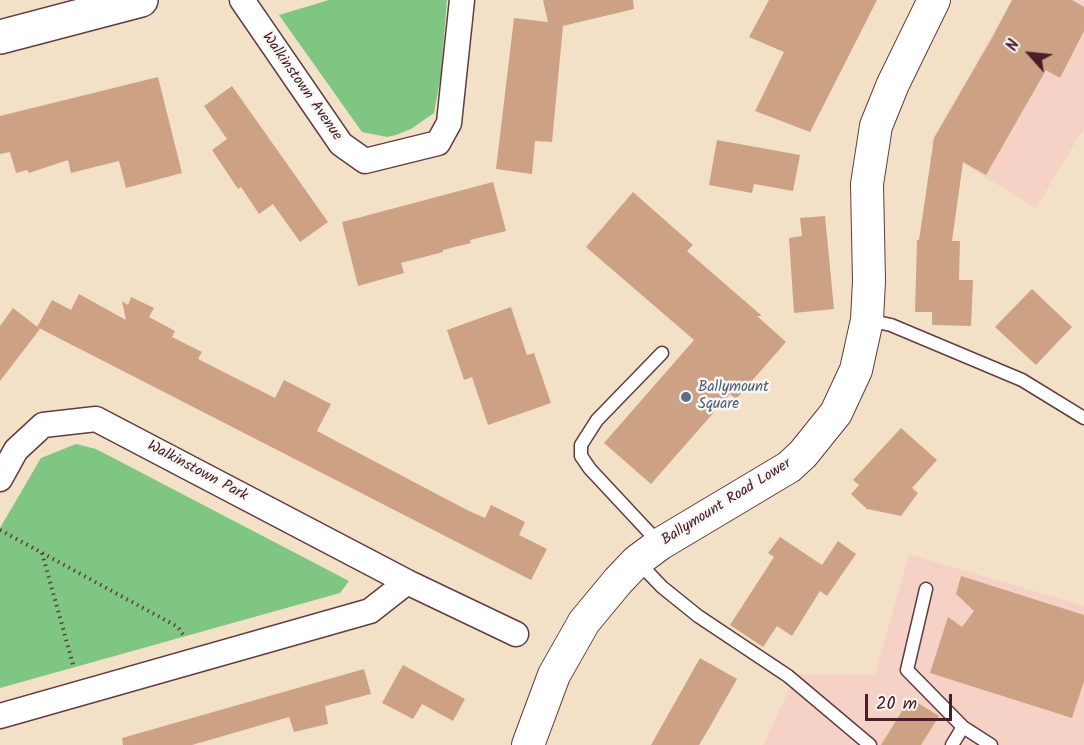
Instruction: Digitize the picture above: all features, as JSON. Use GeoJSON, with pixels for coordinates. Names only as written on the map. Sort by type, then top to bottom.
{"type":"FeatureCollection","features":[{"type":"Feature","properties":{"kind":"main road"},"geometry":{"type":"LineString","coordinates":[[0,37],[141,0]]}},
{"type":"Feature","properties":{"kind":"street","name":"Walkinstown Avenue"},"geometry":{"type":"LineString","coordinates":[[242,0],[341,144],[364,161],[438,143],[449,123],[462,0]]}},
{"type":"Feature","properties":{"kind":"street","name":"Ballymount Road Lower"},"geometry":{"type":"LineString","coordinates":[[528,745],[554,675],[584,622],[648,552],[789,467],[803,454],[836,413],[856,370],[867,320],[869,281],[867,184],[876,126],[893,84],[934,0]]}},
{"type":"Feature","properties":{"kind":"street","name":"Walkinstown Park"},"geometry":{"type":"LineString","coordinates":[[0,479],[16,450],[43,425],[96,419],[407,582],[516,634]]}},
{"type":"Feature","properties":{"kind":"street"},"geometry":{"type":"LineString","coordinates":[[0,716],[370,611],[407,582]]}},
{"type":"Feature","properties":{"kind":"lane"},"geometry":{"type":"LineString","coordinates":[[867,320],[891,325],[1022,380],[1084,418]]}},
{"type":"Feature","properties":{"kind":"lane"},"geometry":{"type":"LineString","coordinates":[[662,353],[597,420],[581,445],[581,456],[648,552],[662,587],[698,616],[788,676],[870,745]]}},
{"type":"Feature","properties":{"kind":"lane"},"geometry":{"type":"LineString","coordinates":[[926,589],[907,670],[963,727],[991,745]]}},
{"type":"Feature","properties":{"kind":"lane"},"geometry":{"type":"LineString","coordinates":[[952,745],[963,727]]}},
{"type":"Feature","properties":{"kind":"path"},"geometry":{"type":"LineString","coordinates":[[0,530],[178,627],[198,659]]}},
{"type":"Feature","properties":{"kind":"path"},"geometry":{"type":"LineString","coordinates":[[42,553],[80,693]]}},
{"type":"Feature","properties":{"kind":"shaded area"},"geometry":{"type":"Polygon","coordinates":[[[1012,0],[1084,0],[1084,128],[1036,208],[930,144],[1012,0]]]}},
{"type":"Feature","properties":{"kind":"shaded area"},"geometry":{"type":"Polygon","coordinates":[[[909,554],[1084,606],[1084,745],[763,745],[795,674],[875,675],[909,554]]]}},
{"type":"Feature","properties":{"kind":"green space"},"geometry":{"type":"Polygon","coordinates":[[[329,0],[447,0],[441,74],[434,113],[411,129],[396,135],[387,137],[362,132],[279,15],[329,0]]]}},
{"type":"Feature","properties":{"kind":"green space"},"geometry":{"type":"Polygon","coordinates":[[[76,444],[96,449],[349,581],[340,593],[0,688],[0,528],[41,458],[76,444]]]}},
{"type":"Feature","properties":{"kind":"building"},"geometry":{"type":"Polygon","coordinates":[[[543,0],[633,0],[634,9],[563,26],[552,142],[535,141],[532,174],[496,169],[514,18],[548,22],[543,0]]]}},
{"type":"Feature","properties":{"kind":"building"},"geometry":{"type":"Polygon","coordinates":[[[769,0],[877,0],[810,132],[755,111],[784,52],[749,37],[769,0]]]}},
{"type":"Feature","properties":{"kind":"building"},"geometry":{"type":"Polygon","coordinates":[[[1012,0],[1072,0],[1084,7],[1084,31],[1060,78],[1046,70],[986,175],[963,162],[952,241],[960,241],[959,280],[973,280],[971,326],[932,325],[932,312],[915,312],[917,240],[919,240],[934,138],[1012,0]]]}},
{"type":"Feature","properties":{"kind":"building"},"geometry":{"type":"Polygon","coordinates":[[[158,77],[182,173],[126,188],[119,161],[71,173],[68,160],[29,173],[27,170],[16,173],[10,152],[0,154],[0,116],[158,77]]]}},
{"type":"Feature","properties":{"kind":"building"},"geometry":{"type":"Polygon","coordinates":[[[232,86],[328,222],[300,242],[273,204],[259,214],[241,187],[238,189],[212,150],[227,139],[204,106],[232,86]]]}},
{"type":"Feature","properties":{"kind":"building"},"geometry":{"type":"Polygon","coordinates":[[[717,140],[800,155],[793,191],[754,184],[752,193],[709,185],[717,140]]]}},
{"type":"Feature","properties":{"kind":"building"},"geometry":{"type":"Polygon","coordinates":[[[493,182],[506,231],[470,240],[471,243],[401,263],[404,273],[358,286],[342,222],[493,182]]]}},
{"type":"Feature","properties":{"kind":"building"},"geometry":{"type":"Polygon","coordinates":[[[633,192],[693,245],[687,251],[762,316],[757,316],[786,342],[736,399],[730,394],[651,484],[604,443],[694,340],[586,247],[633,192]]]}},
{"type":"Feature","properties":{"kind":"building"},"geometry":{"type":"Polygon","coordinates":[[[825,216],[834,309],[794,313],[789,238],[802,236],[800,218],[825,216]]]}},
{"type":"Feature","properties":{"kind":"building"},"geometry":{"type":"Polygon","coordinates":[[[1032,289],[1072,327],[1036,365],[995,327],[1032,289]]]}},
{"type":"Feature","properties":{"kind":"building"},"geometry":{"type":"Polygon","coordinates":[[[79,294],[126,320],[122,301],[128,305],[131,297],[154,308],[149,317],[175,331],[172,337],[202,352],[198,359],[275,398],[284,380],[331,404],[317,431],[485,518],[491,505],[525,522],[519,535],[547,549],[531,580],[37,327],[52,300],[71,310],[79,294]]]}},
{"type":"Feature","properties":{"kind":"building"},"geometry":{"type":"Polygon","coordinates":[[[511,307],[527,355],[534,353],[551,403],[488,425],[472,377],[464,380],[447,330],[511,307]]]}},
{"type":"Feature","properties":{"kind":"building"},"geometry":{"type":"Polygon","coordinates":[[[13,308],[40,329],[0,381],[0,326],[13,308]]]}},
{"type":"Feature","properties":{"kind":"building"},"geometry":{"type":"Polygon","coordinates":[[[901,428],[937,460],[912,488],[918,493],[901,516],[867,509],[851,494],[859,485],[853,480],[901,428]]]}},
{"type":"Feature","properties":{"kind":"building"},"geometry":{"type":"Polygon","coordinates":[[[780,537],[822,565],[838,541],[856,554],[827,596],[820,591],[792,636],[777,626],[763,647],[730,625],[774,557],[768,553],[780,537]]]}},
{"type":"Feature","properties":{"kind":"building"},"geometry":{"type":"Polygon","coordinates":[[[961,576],[1084,615],[1084,681],[1072,718],[930,673],[948,617],[962,627],[974,611],[956,594],[961,576]]]}},
{"type":"Feature","properties":{"kind":"building"},"geometry":{"type":"Polygon","coordinates":[[[700,658],[737,679],[699,745],[651,745],[700,658]]]}},
{"type":"Feature","properties":{"kind":"building"},"geometry":{"type":"Polygon","coordinates":[[[403,665],[465,699],[453,721],[422,704],[413,719],[382,703],[403,665]]]}},
{"type":"Feature","properties":{"kind":"building"},"geometry":{"type":"Polygon","coordinates":[[[364,669],[371,694],[325,706],[328,724],[294,732],[289,717],[192,745],[123,745],[122,738],[364,669]]]}},
{"type":"Feature","properties":{"kind":"building"},"geometry":{"type":"Polygon","coordinates":[[[910,698],[939,716],[921,745],[881,745],[910,698]]]}},
{"type":"Feature","properties":{"kind":"place","name":"Ballymount Square"},"geometry":{"type":"Point","coordinates":[686,397]}}]}
